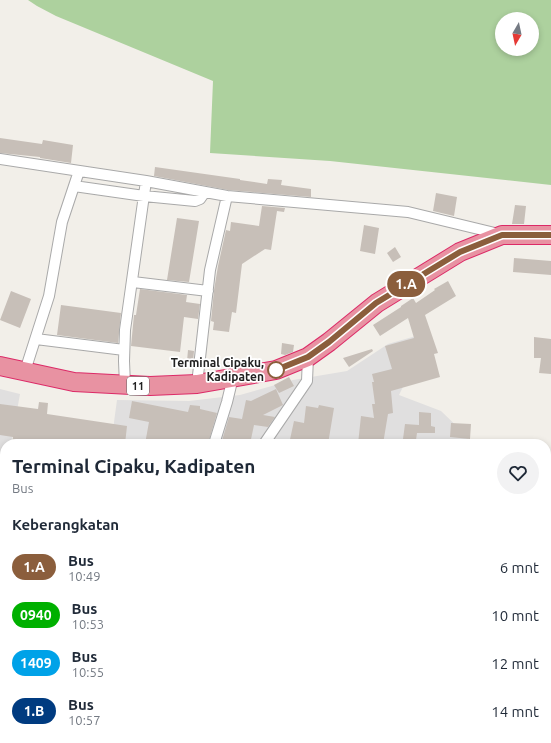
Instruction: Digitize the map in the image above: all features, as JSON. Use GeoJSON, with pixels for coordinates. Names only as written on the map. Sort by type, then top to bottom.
{"type":"FeatureCollection","features":[{"type":"Feature","properties":{"kind":"highway","name":"11"},"geometry":{"type":"LineString","coordinates":[[0,366],[74,382],[126,385],[197,384],[276,370],[308,357],[329,342],[376,303],[460,252],[502,235],[551,236]]}},
{"type":"Feature","properties":{"kind":"street"},"geometry":{"type":"LineString","coordinates":[[0,159],[146,181],[226,196],[408,212],[502,235]]}},
{"type":"Feature","properties":{"kind":"street"},"geometry":{"type":"LineString","coordinates":[[25,372],[49,296],[62,222],[79,171]]}},
{"type":"Feature","properties":{"kind":"street"},"geometry":{"type":"LineString","coordinates":[[126,385],[124,361],[125,330],[133,282],[146,181]]}},
{"type":"Feature","properties":{"kind":"street"},"geometry":{"type":"LineString","coordinates":[[74,186],[144,196],[195,201],[200,199],[205,192]]}},
{"type":"Feature","properties":{"kind":"street"},"geometry":{"type":"LineString","coordinates":[[197,384],[210,270],[226,196]]}},
{"type":"Feature","properties":{"kind":"street"},"geometry":{"type":"LineString","coordinates":[[133,282],[208,291]]}},
{"type":"Feature","properties":{"kind":"street"},"geometry":{"type":"LineString","coordinates":[[36,339],[124,350]]}},
{"type":"Feature","properties":{"kind":"street"},"geometry":{"type":"LineString","coordinates":[[267,439],[307,381],[308,357]]}},
{"type":"Feature","properties":{"kind":"street"},"geometry":{"type":"LineString","coordinates":[[216,439],[233,377]]}},
{"type":"Feature","properties":{"kind":"shaded area"},"geometry":{"type":"Polygon","coordinates":[[[430,332],[399,395],[441,411],[468,437],[468,439],[112,439],[117,400],[189,401],[240,395],[293,380],[347,371],[388,344],[430,332]]]}},
{"type":"Feature","properties":{"kind":"shaded area"},"geometry":{"type":"Polygon","coordinates":[[[0,389],[20,394],[12,439],[0,439],[0,389]]]}},
{"type":"Feature","properties":{"kind":"green space"},"geometry":{"type":"Polygon","coordinates":[[[28,0],[551,0],[551,185],[330,161],[210,153],[213,81],[56,16],[28,0]]]}},
{"type":"Feature","properties":{"kind":"building"},"geometry":{"type":"Polygon","coordinates":[[[0,138],[42,144],[43,140],[73,145],[71,163],[40,157],[0,153],[0,138]]]}},
{"type":"Feature","properties":{"kind":"building"},"geometry":{"type":"Polygon","coordinates":[[[155,167],[267,184],[268,179],[282,180],[281,185],[311,189],[311,197],[228,190],[154,176],[155,167]]]}},
{"type":"Feature","properties":{"kind":"building"},"geometry":{"type":"Polygon","coordinates":[[[436,193],[457,197],[454,216],[433,211],[436,193]]]}},
{"type":"Feature","properties":{"kind":"building"},"geometry":{"type":"Polygon","coordinates":[[[515,205],[526,206],[524,224],[512,224],[515,205]]]}},
{"type":"Feature","properties":{"kind":"building"},"geometry":{"type":"Polygon","coordinates":[[[262,206],[285,208],[284,212],[277,211],[271,250],[265,249],[242,264],[236,313],[232,312],[229,332],[213,330],[214,322],[211,321],[214,290],[226,230],[230,231],[231,222],[259,226],[262,206]]]}},
{"type":"Feature","properties":{"kind":"building"},"geometry":{"type":"Polygon","coordinates":[[[177,218],[199,221],[189,282],[167,280],[177,218]]]}},
{"type":"Feature","properties":{"kind":"building"},"geometry":{"type":"Polygon","coordinates":[[[364,225],[379,228],[375,254],[360,251],[364,225]]]}},
{"type":"Feature","properties":{"kind":"building"},"geometry":{"type":"Polygon","coordinates":[[[395,247],[401,257],[393,262],[387,253],[395,247]]]}},
{"type":"Feature","properties":{"kind":"building"},"geometry":{"type":"Polygon","coordinates":[[[514,258],[551,261],[551,275],[513,272],[514,258]]]}},
{"type":"Feature","properties":{"kind":"building"},"geometry":{"type":"Polygon","coordinates":[[[448,281],[456,296],[425,315],[438,353],[434,354],[440,377],[391,391],[393,413],[388,414],[384,439],[359,439],[361,416],[374,418],[372,404],[375,404],[372,382],[374,382],[372,374],[392,369],[385,346],[414,338],[408,318],[380,336],[373,325],[413,298],[416,303],[435,290],[434,289],[448,281]]]}},
{"type":"Feature","properties":{"kind":"building"},"geometry":{"type":"Polygon","coordinates":[[[140,289],[187,295],[186,302],[200,304],[198,319],[184,317],[180,352],[131,346],[134,315],[136,315],[140,289]]]}},
{"type":"Feature","properties":{"kind":"building"},"geometry":{"type":"Polygon","coordinates":[[[11,291],[31,299],[20,328],[0,320],[11,291]]]}},
{"type":"Feature","properties":{"kind":"building"},"geometry":{"type":"Polygon","coordinates":[[[61,305],[121,313],[118,343],[57,335],[61,305]]]}},
{"type":"Feature","properties":{"kind":"building"},"geometry":{"type":"Polygon","coordinates":[[[534,337],[551,339],[551,374],[539,373],[541,358],[534,358],[534,337]]]}},
{"type":"Feature","properties":{"kind":"building"},"geometry":{"type":"Polygon","coordinates":[[[282,343],[294,345],[293,352],[285,355],[281,354],[282,343]]]}},
{"type":"Feature","properties":{"kind":"building"},"geometry":{"type":"Polygon","coordinates":[[[372,349],[373,351],[349,367],[343,358],[372,349]]]}},
{"type":"Feature","properties":{"kind":"building"},"geometry":{"type":"Polygon","coordinates":[[[188,350],[194,351],[193,362],[187,361],[188,350]]]}},
{"type":"Feature","properties":{"kind":"building"},"geometry":{"type":"Polygon","coordinates":[[[289,377],[294,386],[279,393],[274,385],[289,377]]]}},
{"type":"Feature","properties":{"kind":"building"},"geometry":{"type":"Polygon","coordinates":[[[276,389],[283,405],[263,415],[275,417],[268,427],[254,425],[251,439],[222,439],[229,417],[242,419],[246,400],[251,401],[276,389]]]}},
{"type":"Feature","properties":{"kind":"building"},"geometry":{"type":"Polygon","coordinates":[[[132,401],[188,412],[190,405],[200,406],[200,409],[217,413],[209,439],[146,439],[149,422],[129,418],[132,401]]]}},
{"type":"Feature","properties":{"kind":"building"},"geometry":{"type":"Polygon","coordinates":[[[39,402],[48,403],[47,414],[127,426],[126,439],[13,439],[13,437],[0,435],[0,404],[38,409],[39,402]]]}},
{"type":"Feature","properties":{"kind":"building"},"geometry":{"type":"Polygon","coordinates":[[[319,405],[334,408],[329,439],[290,439],[294,421],[304,423],[306,406],[318,408],[319,405]]]}},
{"type":"Feature","properties":{"kind":"building"},"geometry":{"type":"Polygon","coordinates":[[[419,412],[431,413],[431,426],[435,427],[435,433],[417,433],[416,439],[403,439],[405,424],[419,425],[419,412]]]}},
{"type":"Feature","properties":{"kind":"building"},"geometry":{"type":"Polygon","coordinates":[[[451,423],[471,424],[470,439],[450,437],[451,423]]]}},
{"type":"Feature","properties":{"kind":"bus line","name":"1.A"},"geometry":{"type":"LineString","coordinates":[[276,370],[308,357],[329,342],[376,303],[460,252],[502,235],[551,235]]}},
{"type":"Feature","properties":{"kind":"place","name":"Terminal Cipaku, Kadipaten"},"geometry":{"type":"Point","coordinates":[276,370]}}]}
